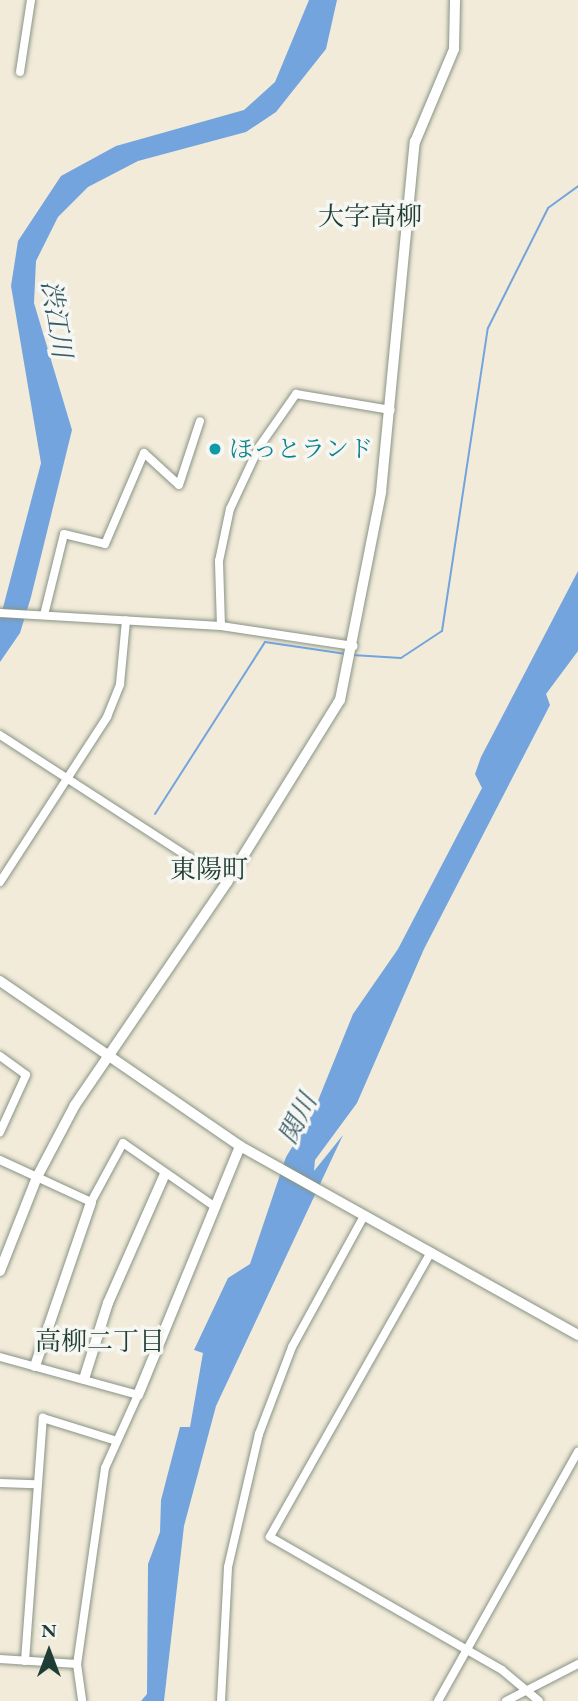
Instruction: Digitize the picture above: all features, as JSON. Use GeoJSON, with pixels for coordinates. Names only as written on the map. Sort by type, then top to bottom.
{"type":"FeatureCollection","features":[{"type":"Feature","properties":{"kind":"street"},"geometry":{"type":"LineString","coordinates":[[20,72],[31,0]]}},
{"type":"Feature","properties":{"kind":"street"},"geometry":{"type":"LineString","coordinates":[[0,1271],[37,1177],[107,1056],[227,882],[320,738],[340,700],[354,646],[391,410],[415,142],[454,49],[455,0]]}},
{"type":"Feature","properties":{"kind":"street"},"geometry":{"type":"LineString","coordinates":[[221,626],[219,561],[230,509],[260,447],[296,394],[391,410]]}},
{"type":"Feature","properties":{"kind":"street"},"geometry":{"type":"LineString","coordinates":[[44,615],[64,534],[105,544],[144,453],[179,485],[200,421]]}},
{"type":"Feature","properties":{"kind":"street"},"geometry":{"type":"LineString","coordinates":[[0,613],[221,626],[354,646]]}},
{"type":"Feature","properties":{"kind":"street"},"geometry":{"type":"LineString","coordinates":[[0,882],[69,778],[120,684],[125,620]]}},
{"type":"Feature","properties":{"kind":"street"},"geometry":{"type":"LineString","coordinates":[[0,735],[227,882]]}},
{"type":"Feature","properties":{"kind":"street"},"geometry":{"type":"LineString","coordinates":[[0,981],[243,1148],[363,1218],[431,1252],[578,1335]]}},
{"type":"Feature","properties":{"kind":"street"},"geometry":{"type":"LineString","coordinates":[[0,1056],[26,1075],[0,1132]]}},
{"type":"Feature","properties":{"kind":"street"},"geometry":{"type":"LineString","coordinates":[[35,1366],[91,1202],[123,1143],[214,1206]]}},
{"type":"Feature","properties":{"kind":"street"},"geometry":{"type":"LineString","coordinates":[[82,1701],[77,1664],[105,1468],[138,1395],[214,1206],[243,1148]]}},
{"type":"Feature","properties":{"kind":"street"},"geometry":{"type":"LineString","coordinates":[[0,1160],[91,1202]]}},
{"type":"Feature","properties":{"kind":"street"},"geometry":{"type":"LineString","coordinates":[[84,1379],[108,1303],[165,1174]]}},
{"type":"Feature","properties":{"kind":"street"},"geometry":{"type":"LineString","coordinates":[[221,1701],[228,1567],[260,1434],[292,1347],[363,1218]]}},
{"type":"Feature","properties":{"kind":"street"},"geometry":{"type":"LineString","coordinates":[[431,1252],[270,1537],[531,1689],[539,1701]]}},
{"type":"Feature","properties":{"kind":"street"},"geometry":{"type":"LineString","coordinates":[[0,1357],[138,1395]]}},
{"type":"Feature","properties":{"kind":"street"},"geometry":{"type":"LineString","coordinates":[[25,1661],[35,1484],[43,1418],[117,1441]]}},
{"type":"Feature","properties":{"kind":"street"},"geometry":{"type":"LineString","coordinates":[[438,1701],[578,1451]]}},
{"type":"Feature","properties":{"kind":"street"},"geometry":{"type":"LineString","coordinates":[[0,1483],[35,1484]]}},
{"type":"Feature","properties":{"kind":"street"},"geometry":{"type":"LineString","coordinates":[[0,1659],[77,1664]]}},
{"type":"Feature","properties":{"kind":"street"},"geometry":{"type":"LineString","coordinates":[[506,1701],[578,1664]]}},
{"type":"Feature","properties":{"kind":"water"},"geometry":{"type":"Polygon","coordinates":[[[309,0],[337,0],[326,49],[276,112],[246,132],[138,161],[88,187],[58,217],[36,261],[34,303],[72,430],[20,633],[0,662],[0,619],[41,463],[11,286],[18,241],[61,176],[116,146],[244,110],[275,82],[309,0]]]}},
{"type":"Feature","properties":{"kind":"water"},"geometry":{"type":"Polygon","coordinates":[[[578,571],[578,651],[546,694],[550,705],[424,949],[357,1103],[315,1160],[314,1171],[343,1135],[216,1406],[184,1526],[164,1701],[141,1701],[147,1694],[148,1564],[160,1532],[161,1500],[180,1427],[190,1427],[203,1353],[194,1350],[228,1278],[250,1264],[286,1157],[313,1113],[353,1014],[398,949],[482,788],[475,774],[481,757],[578,571]]]}},
{"type":"Feature","properties":{"kind":"waterway"},"geometry":{"type":"LineString","coordinates":[[352,655],[401,658],[442,631],[488,328],[548,208],[578,186]]}},
{"type":"Feature","properties":{"kind":"waterway"},"geometry":{"type":"LineString","coordinates":[[155,814],[265,642],[346,654]]}},
{"type":"Feature","properties":{"kind":"place","name":"ほっとランド"},"geometry":{"type":"Point","coordinates":[215,449]}},
{"type":"Feature","properties":{"kind":"district","name":"大字高柳"},"geometry":{"type":"Point","coordinates":[370,217]}},
{"type":"Feature","properties":{"kind":"district","name":"東陽町"},"geometry":{"type":"Point","coordinates":[209,870]}},
{"type":"Feature","properties":{"kind":"district","name":"高柳二丁目"},"geometry":{"type":"Point","coordinates":[100,1342]}},
{"type":"Feature","properties":{"kind":"water label","name":"渋江川"},"geometry":{"type":"Point","coordinates":[56,319]}},
{"type":"Feature","properties":{"kind":"water label","name":"関川"},"geometry":{"type":"Point","coordinates":[298,1119]}}]}
